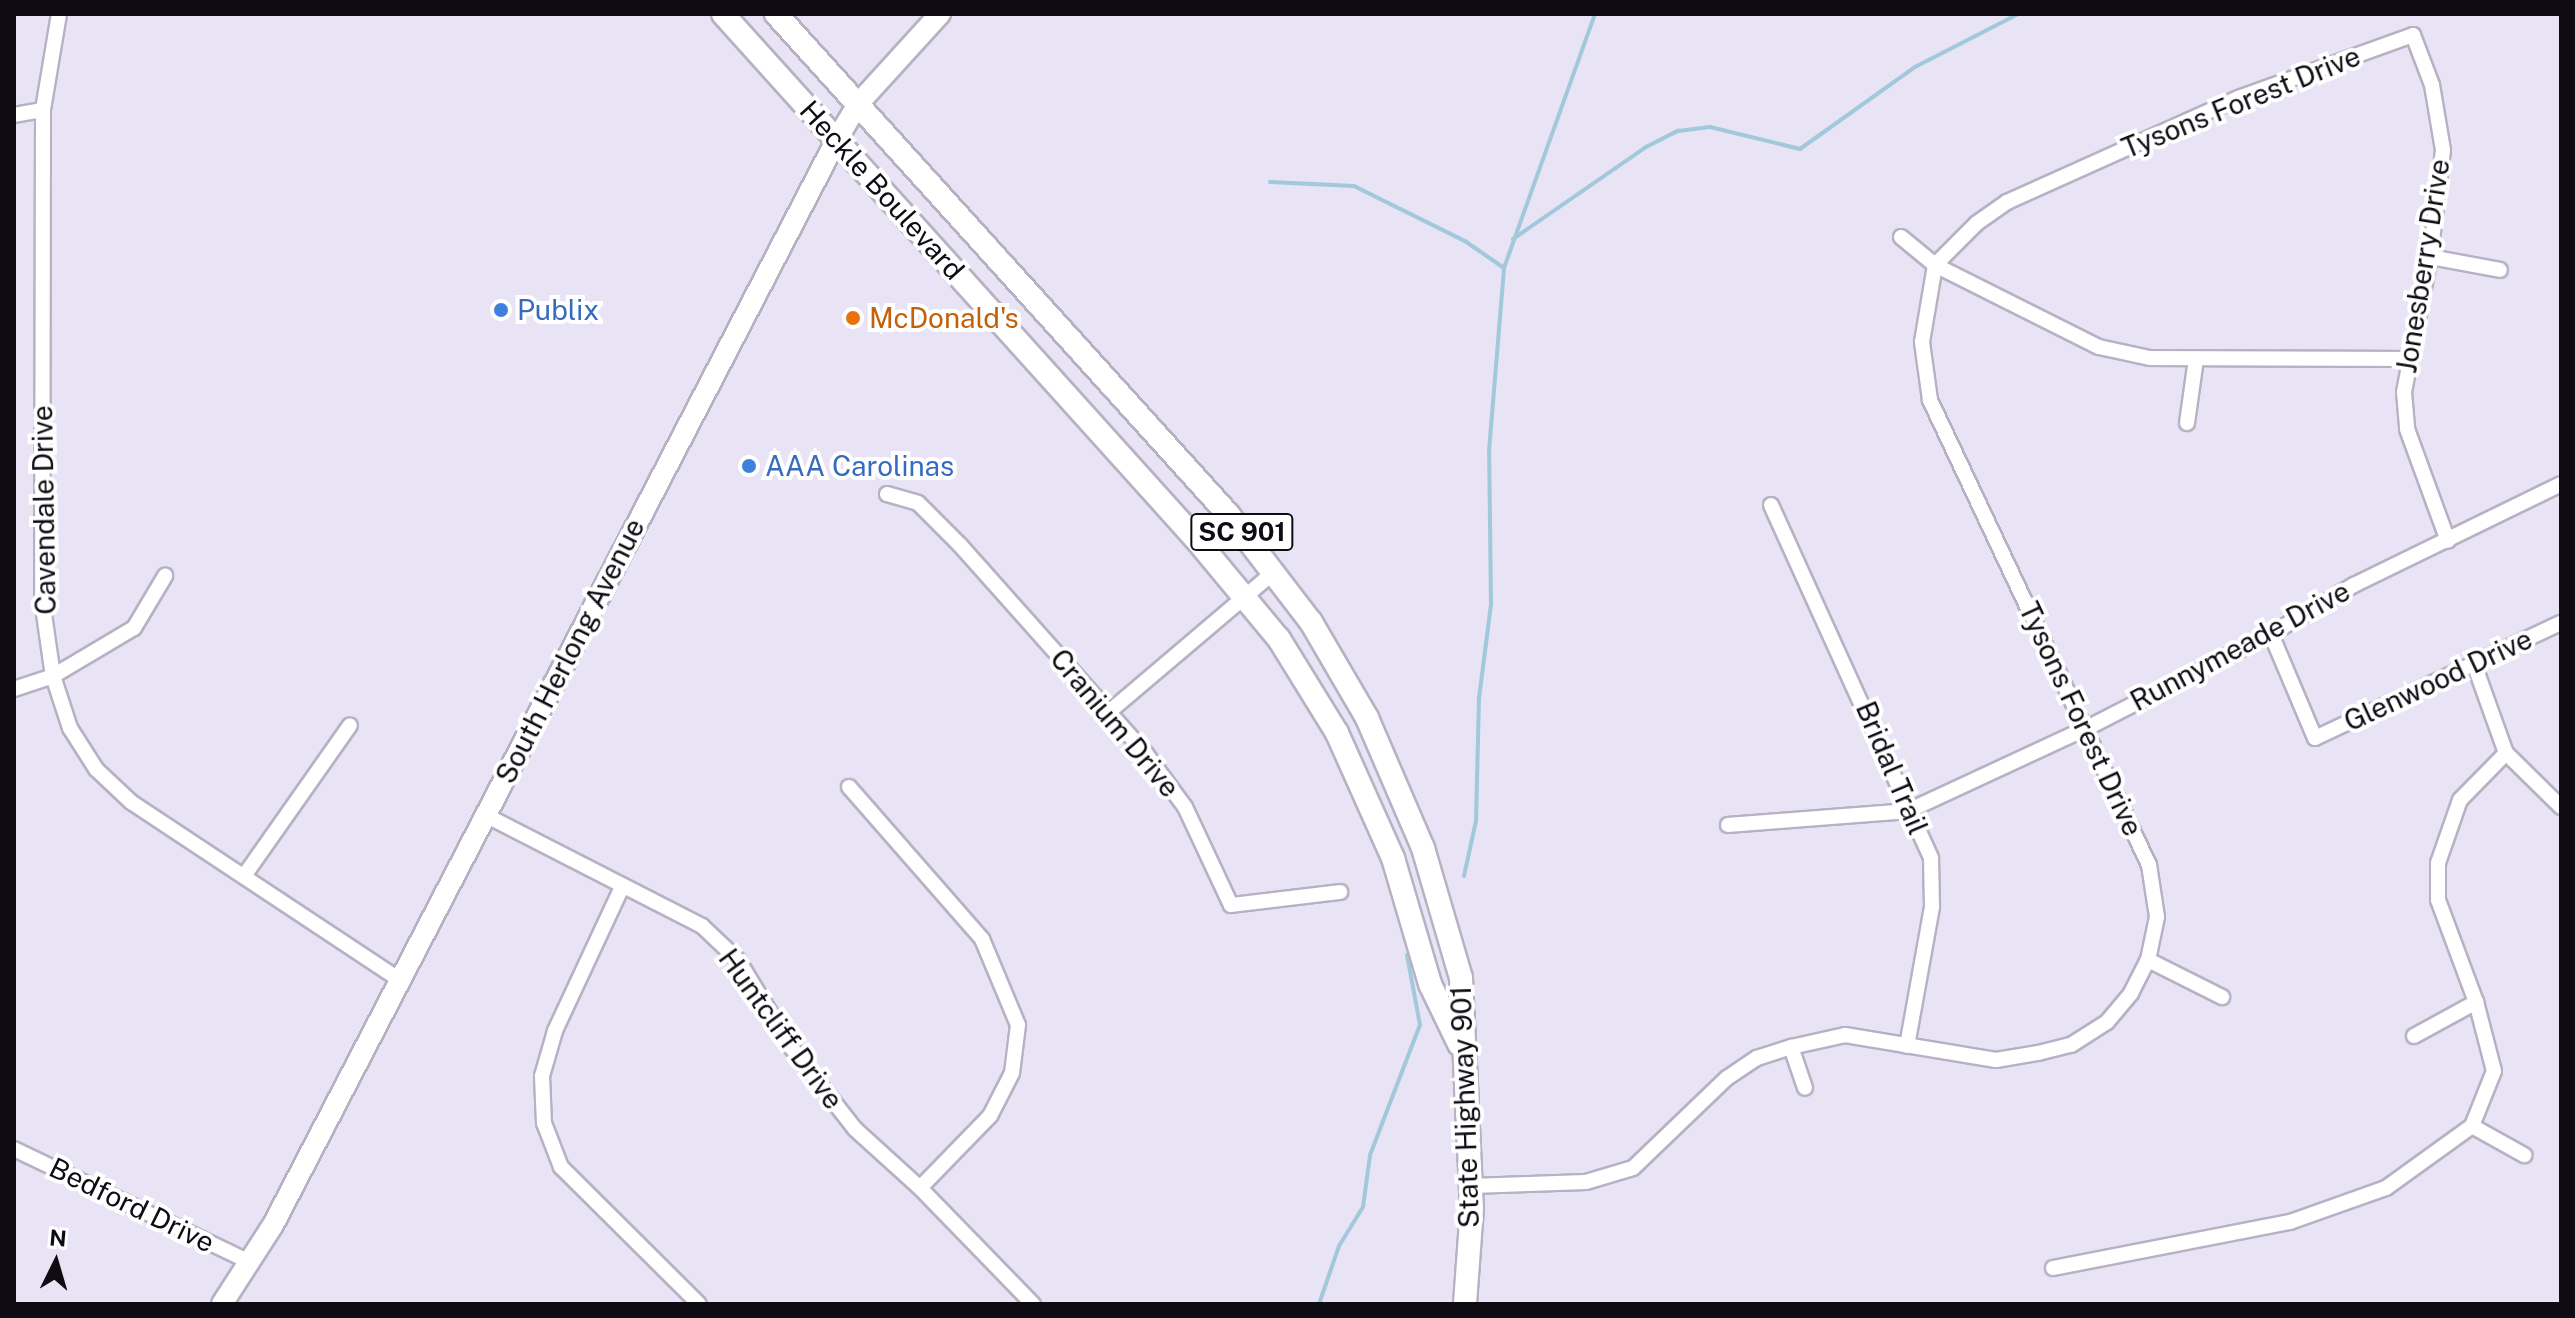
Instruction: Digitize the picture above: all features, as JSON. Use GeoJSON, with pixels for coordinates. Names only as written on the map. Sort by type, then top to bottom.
{"type":"FeatureCollection","features":[{"type":"Feature","properties":{"kind":"main road","name":"Heckle Boulevard"},"geometry":{"type":"LineString","coordinates":[[723,14],[1279,639],[1337,733],[1393,858],[1430,984],[1463,1052]]}},
{"type":"Feature","properties":{"kind":"main road","name":"Heckle Boulevard"},"geometry":{"type":"LineString","coordinates":[[776,14],[858,104]]}},
{"type":"Feature","properties":{"kind":"main road","name":"State Highway 901"},"geometry":{"type":"LineString","coordinates":[[858,104],[1228,514],[1311,622],[1367,718],[1423,848],[1461,978],[1471,1186],[1465,1304]]}},
{"type":"Feature","properties":{"kind":"street","name":"Cavendale Drive"},"geometry":{"type":"LineString","coordinates":[[59,14],[43,110],[42,600],[53,676],[70,728],[96,769],[131,802],[401,981]]}},
{"type":"Feature","properties":{"kind":"street","name":"South Herlong Avenue"},"geometry":{"type":"LineString","coordinates":[[222,1304],[250,1262],[401,981],[837,139],[858,104],[940,14]]}},
{"type":"Feature","properties":{"kind":"street","name":"Jonesberry Drive"},"geometry":{"type":"LineString","coordinates":[[2413,35],[2432,85],[2443,150],[2430,257],[2406,359],[2407,429],[2448,541]]}},
{"type":"Feature","properties":{"kind":"street","name":"Tysons Forest Drive"},"geometry":{"type":"LineString","coordinates":[[1471,1186],[1586,1182],[1633,1168],[1727,1078],[1757,1058],[1791,1047],[1845,1035],[1996,1060],[2071,1045],[2107,1022],[2148,960],[2157,917],[2149,865],[1930,400],[1922,342],[1935,265],[1977,223],[2042,183],[2238,98],[2413,35]]}},
{"type":"Feature","properties":{"kind":"street"},"geometry":{"type":"LineString","coordinates":[[14,115],[43,110]]}},
{"type":"Feature","properties":{"kind":"street"},"geometry":{"type":"LineString","coordinates":[[1901,237],[1935,265],[2099,347],[2150,358],[2406,359]]}},
{"type":"Feature","properties":{"kind":"street"},"geometry":{"type":"LineString","coordinates":[[2430,257],[2500,270]]}},
{"type":"Feature","properties":{"kind":"street"},"geometry":{"type":"LineString","coordinates":[[2187,423],[2196,359]]}},
{"type":"Feature","properties":{"kind":"street","name":"Runnymeade Drive"},"geometry":{"type":"LineString","coordinates":[[1728,825],[1908,811],[2085,729],[2271,634],[2354,585],[2561,484]]}},
{"type":"Feature","properties":{"kind":"street","name":"Cranium Drive"},"geometry":{"type":"LineString","coordinates":[[887,494],[918,503],[1109,712],[1185,807],[1231,905],[1340,892]]}},
{"type":"Feature","properties":{"kind":"street","name":"Bridal Trail"},"geometry":{"type":"LineString","coordinates":[[1771,505],[1862,699],[1931,858],[1932,907],[1907,1046]]}},
{"type":"Feature","properties":{"kind":"street"},"geometry":{"type":"LineString","coordinates":[[1109,712],[1273,573]]}},
{"type":"Feature","properties":{"kind":"street"},"geometry":{"type":"LineString","coordinates":[[14,689],[53,676],[134,628],[165,576]]}},
{"type":"Feature","properties":{"kind":"street","name":"Glenwood Drive"},"geometry":{"type":"LineString","coordinates":[[2271,634],[2315,738],[2473,661],[2561,623]]}},
{"type":"Feature","properties":{"kind":"street"},"geometry":{"type":"LineString","coordinates":[[2473,661],[2506,753],[2561,807]]}},
{"type":"Feature","properties":{"kind":"street"},"geometry":{"type":"LineString","coordinates":[[244,876],[350,725]]}},
{"type":"Feature","properties":{"kind":"street"},"geometry":{"type":"LineString","coordinates":[[2053,1268],[2290,1222],[2386,1188],[2472,1126],[2494,1071],[2476,1002],[2438,900],[2438,863],[2460,800],[2506,753]]}},
{"type":"Feature","properties":{"kind":"street"},"geometry":{"type":"LineString","coordinates":[[849,787],[982,939],[1018,1025],[1012,1073],[990,1116],[920,1188]]}},
{"type":"Feature","properties":{"kind":"street","name":"Huntcliff Drive"},"geometry":{"type":"LineString","coordinates":[[485,815],[702,926],[738,960],[821,1090],[855,1129],[920,1188],[1033,1304]]}},
{"type":"Feature","properties":{"kind":"street"},"geometry":{"type":"LineString","coordinates":[[622,887],[555,1031],[542,1076],[544,1123],[561,1167],[699,1304]]}},
{"type":"Feature","properties":{"kind":"street"},"geometry":{"type":"LineString","coordinates":[[2148,960],[2222,997]]}},
{"type":"Feature","properties":{"kind":"street"},"geometry":{"type":"LineString","coordinates":[[2414,1036],[2476,1002]]}},
{"type":"Feature","properties":{"kind":"street"},"geometry":{"type":"LineString","coordinates":[[1791,1047],[1805,1088]]}},
{"type":"Feature","properties":{"kind":"street"},"geometry":{"type":"LineString","coordinates":[[2472,1126],[2524,1155]]}},
{"type":"Feature","properties":{"kind":"street","name":"Bedford Drive"},"geometry":{"type":"LineString","coordinates":[[14,1149],[250,1262]]}},
{"type":"Feature","properties":{"kind":"waterway"},"geometry":{"type":"LineString","coordinates":[[1464,876],[1476,821],[1479,698],[1491,604],[1489,451],[1504,268],[1595,14]]}},
{"type":"Feature","properties":{"kind":"waterway"},"geometry":{"type":"LineString","coordinates":[[1513,239],[1646,147],[1678,131],[1710,127],[1800,149],[1915,67],[2018,14]]}},
{"type":"Feature","properties":{"kind":"waterway"},"geometry":{"type":"LineString","coordinates":[[1270,182],[1354,186],[1465,241],[1504,268]]}},
{"type":"Feature","properties":{"kind":"waterway"},"geometry":{"type":"LineString","coordinates":[[1319,1304],[1339,1246],[1363,1207],[1370,1155],[1420,1025],[1407,955]]}},
{"type":"Feature","properties":{"kind":"place","name":"Publix"},"geometry":{"type":"Point","coordinates":[501,310]}},
{"type":"Feature","properties":{"kind":"place","name":"McDonald's"},"geometry":{"type":"Point","coordinates":[853,318]}},
{"type":"Feature","properties":{"kind":"place","name":"AAA Carolinas"},"geometry":{"type":"Point","coordinates":[749,466]}}]}
